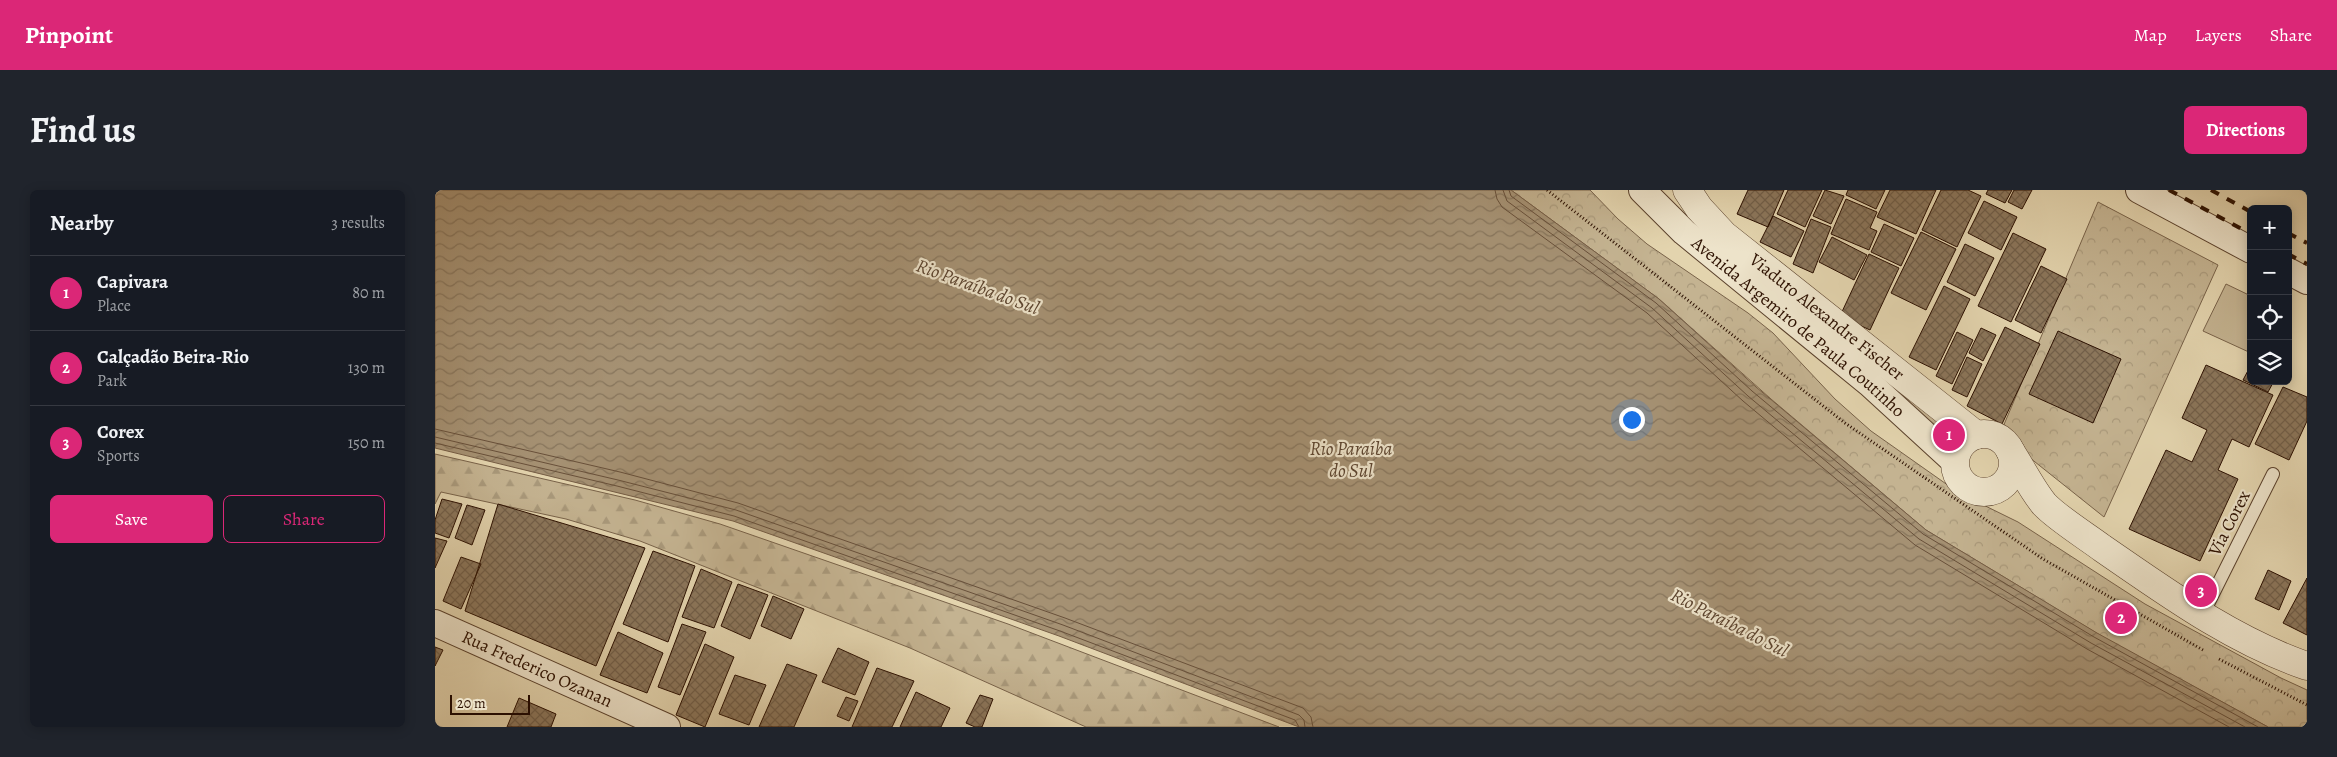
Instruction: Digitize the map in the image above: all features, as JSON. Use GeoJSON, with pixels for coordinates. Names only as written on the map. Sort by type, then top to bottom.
{"type":"FeatureCollection","features":[{"type":"Feature","properties":{"kind":"street","name":"Avenida Argemiro de Paula Coutinho"},"geometry":{"type":"LineString","coordinates":[[1642,190],[1684,232],[1871,384],[1954,461]]}},
{"type":"Feature","properties":{"kind":"street","name":"Viaduto Alexandre Fischer"},"geometry":{"type":"LineString","coordinates":[[1687,190],[1699,208],[1724,235],[1966,427]]}},
{"type":"Feature","properties":{"kind":"street"},"geometry":{"type":"LineString","coordinates":[[2139,190],[2247,248]]}},
{"type":"Feature","properties":{"kind":"street"},"geometry":{"type":"LineString","coordinates":[[2292,273],[2307,281]]}},
{"type":"Feature","properties":{"kind":"street"},"geometry":{"type":"LineString","coordinates":[[2045,505],[1967,487],[1959,478],[1954,461],[1966,427],[1995,436],[2009,449],[2045,505],[2130,567],[2203,614],[2265,649],[2307,666]]}},
{"type":"Feature","properties":{"kind":"street"},"geometry":{"type":"LineString","coordinates":[[1978,491],[1995,490],[2003,485],[2009,477],[2013,464],[2009,449]]}},
{"type":"Feature","properties":{"kind":"street","name":"Rua Frederico Ozanan"},"geometry":{"type":"LineString","coordinates":[[435,622],[667,727]]}},
{"type":"Feature","properties":{"kind":"lane","name":"Via Corex"},"geometry":{"type":"LineString","coordinates":[[2203,614],[2273,474]]}},
{"type":"Feature","properties":{"kind":"green space"},"geometry":{"type":"Polygon","coordinates":[[[1511,190],[1590,190],[1618,219],[1647,244],[1748,313],[1773,333],[1835,399],[1871,431],[1959,493],[2018,522],[2145,604],[2281,678],[2307,690],[2307,727],[2268,727],[2103,637],[1926,530],[1771,399],[1659,299],[1511,190]]]}},
{"type":"Feature","properties":{"kind":"green space"},"geometry":{"type":"Polygon","coordinates":[[[2098,202],[2218,265],[2104,517],[2000,434],[2098,202]]]}},
{"type":"Feature","properties":{"kind":"green space"},"geometry":{"type":"Polygon","coordinates":[[[2226,284],[2247,294],[2247,351],[2203,331],[2226,284]]]}},
{"type":"Feature","properties":{"kind":"green space"},"geometry":{"type":"Polygon","coordinates":[[[1901,392],[1957,435],[1953,443],[1944,444],[1901,392]]]}},
{"type":"Feature","properties":{"kind":"green space"},"geometry":{"type":"Polygon","coordinates":[[[435,454],[635,500],[720,524],[1008,624],[1279,727],[1086,727],[910,648],[640,541],[566,519],[441,492],[435,504],[435,454]]]}},
{"type":"Feature","properties":{"kind":"water","name":"Rio Paraíba do Sul"},"geometry":{"type":"Polygon","coordinates":[[[435,190],[1511,190],[1659,299],[1756,387],[1926,530],[2097,633],[2268,727],[1299,727],[1059,636],[733,521],[435,448],[435,190]]]}},
{"type":"Feature","properties":{"kind":"building"},"geometry":{"type":"Polygon","coordinates":[[[1748,190],[1784,190],[1768,227],[1737,214],[1748,190]]]}},
{"type":"Feature","properties":{"kind":"building"},"geometry":{"type":"Polygon","coordinates":[[[1788,190],[1822,190],[1805,227],[1777,214],[1788,190]]]}},
{"type":"Feature","properties":{"kind":"building"},"geometry":{"type":"Polygon","coordinates":[[[1825,190],[1844,196],[1831,224],[1813,216],[1825,190]]]}},
{"type":"Feature","properties":{"kind":"building"},"geometry":{"type":"Polygon","coordinates":[[[1848,190],[1885,190],[1876,209],[1846,195],[1848,190]]]}},
{"type":"Feature","properties":{"kind":"building"},"geometry":{"type":"Polygon","coordinates":[[[1890,190],[1936,190],[1916,234],[1877,217],[1890,190]]]}},
{"type":"Feature","properties":{"kind":"building"},"geometry":{"type":"Polygon","coordinates":[[[1941,190],[1968,190],[1981,196],[1957,247],[1922,230],[1941,190]]]}},
{"type":"Feature","properties":{"kind":"building"},"geometry":{"type":"Polygon","coordinates":[[[1988,190],[2012,190],[2005,203],[1986,194],[1988,190]]]}},
{"type":"Feature","properties":{"kind":"building"},"geometry":{"type":"Polygon","coordinates":[[[2014,190],[2032,190],[2022,209],[2008,202],[2014,190]]]}},
{"type":"Feature","properties":{"kind":"building"},"geometry":{"type":"Polygon","coordinates":[[[1846,199],[1877,212],[1870,228],[1877,231],[1869,250],[1831,234],[1846,199]]]}},
{"type":"Feature","properties":{"kind":"building"},"geometry":{"type":"Polygon","coordinates":[[[1984,201],[2017,217],[2001,250],[1968,233],[1984,201]]]}},
{"type":"Feature","properties":{"kind":"building"},"geometry":{"type":"Polygon","coordinates":[[[1773,216],[1804,231],[1791,257],[1760,242],[1773,216]]]}},
{"type":"Feature","properties":{"kind":"building"},"geometry":{"type":"Polygon","coordinates":[[[1811,219],[1831,227],[1813,273],[1793,264],[1811,219]]]}},
{"type":"Feature","properties":{"kind":"building"},"geometry":{"type":"Polygon","coordinates":[[[1884,224],[1914,238],[1901,266],[1871,252],[1884,224]]]}},
{"type":"Feature","properties":{"kind":"building"},"geometry":{"type":"Polygon","coordinates":[[[1921,232],[1956,249],[1926,310],[1891,293],[1921,232]]]}},
{"type":"Feature","properties":{"kind":"building"},"geometry":{"type":"Polygon","coordinates":[[[2013,233],[2046,249],[2011,322],[1978,306],[2013,233]]]}},
{"type":"Feature","properties":{"kind":"building"},"geometry":{"type":"Polygon","coordinates":[[[1832,237],[1867,255],[1854,280],[1819,262],[1832,237]]]}},
{"type":"Feature","properties":{"kind":"building"},"geometry":{"type":"Polygon","coordinates":[[[1965,244],[1994,258],[1975,296],[1947,282],[1965,244]]]}},
{"type":"Feature","properties":{"kind":"building"},"geometry":{"type":"Polygon","coordinates":[[[1869,254],[1899,268],[1870,330],[1840,316],[1869,254]]]}},
{"type":"Feature","properties":{"kind":"building"},"geometry":{"type":"Polygon","coordinates":[[[2041,266],[2067,279],[2041,333],[2015,320],[2041,266]]]}},
{"type":"Feature","properties":{"kind":"building"},"geometry":{"type":"Polygon","coordinates":[[[1944,286],[1970,299],[1936,370],[1909,357],[1944,286]]]}},
{"type":"Feature","properties":{"kind":"building"},"geometry":{"type":"Polygon","coordinates":[[[2005,327],[2040,344],[2002,424],[1967,406],[2005,327]]]}},
{"type":"Feature","properties":{"kind":"building"},"geometry":{"type":"Polygon","coordinates":[[[1981,328],[1996,335],[1983,361],[1969,353],[1981,328]]]}},
{"type":"Feature","properties":{"kind":"building"},"geometry":{"type":"Polygon","coordinates":[[[2058,331],[2121,359],[2093,423],[2029,394],[2058,331]]]}},
{"type":"Feature","properties":{"kind":"building"},"geometry":{"type":"Polygon","coordinates":[[[1957,332],[1973,340],[1952,384],[1936,376],[1957,332]]]}},
{"type":"Feature","properties":{"kind":"building"},"geometry":{"type":"Polygon","coordinates":[[[1967,357],[1982,364],[1967,397],[1952,390],[1967,357]]]}},
{"type":"Feature","properties":{"kind":"building"},"geometry":{"type":"Polygon","coordinates":[[[2206,365],[2273,395],[2249,447],[2232,439],[2218,470],[2238,479],[2200,561],[2129,529],[2166,450],[2192,462],[2207,430],[2182,418],[2206,365]]]}},
{"type":"Feature","properties":{"kind":"building"},"geometry":{"type":"Polygon","coordinates":[[[2247,372],[2247,382],[2243,380],[2247,372]]]}},
{"type":"Feature","properties":{"kind":"building"},"geometry":{"type":"Polygon","coordinates":[[[2253,385],[2272,385],[2268,392],[2253,385]]]}},
{"type":"Feature","properties":{"kind":"building"},"geometry":{"type":"Polygon","coordinates":[[[2283,387],[2307,397],[2307,421],[2289,460],[2255,444],[2283,387]]]}},
{"type":"Feature","properties":{"kind":"building"},"geometry":{"type":"Polygon","coordinates":[[[442,499],[462,504],[449,538],[435,533],[435,520],[442,499]]]}},
{"type":"Feature","properties":{"kind":"building"},"geometry":{"type":"Polygon","coordinates":[[[498,504],[645,548],[596,666],[465,611],[498,504]]]}},
{"type":"Feature","properties":{"kind":"building"},"geometry":{"type":"Polygon","coordinates":[[[467,505],[485,510],[472,545],[455,538],[467,505]]]}},
{"type":"Feature","properties":{"kind":"building"},"geometry":{"type":"Polygon","coordinates":[[[435,538],[447,541],[435,568],[435,538]]]}},
{"type":"Feature","properties":{"kind":"building"},"geometry":{"type":"Polygon","coordinates":[[[653,551],[695,566],[668,642],[623,624],[653,551]]]}},
{"type":"Feature","properties":{"kind":"building"},"geometry":{"type":"Polygon","coordinates":[[[461,557],[481,564],[461,609],[443,601],[461,557]]]}},
{"type":"Feature","properties":{"kind":"building"},"geometry":{"type":"Polygon","coordinates":[[[701,569],[732,582],[714,628],[682,617],[701,569]]]}},
{"type":"Feature","properties":{"kind":"building"},"geometry":{"type":"Polygon","coordinates":[[[2268,570],[2291,581],[2279,610],[2255,599],[2268,570]]]}},
{"type":"Feature","properties":{"kind":"building"},"geometry":{"type":"Polygon","coordinates":[[[2307,578],[2307,635],[2283,623],[2307,578]]]}},
{"type":"Feature","properties":{"kind":"building"},"geometry":{"type":"Polygon","coordinates":[[[738,584],[768,595],[750,639],[721,626],[738,584]]]}},
{"type":"Feature","properties":{"kind":"building"},"geometry":{"type":"Polygon","coordinates":[[[773,596],[804,609],[791,639],[761,626],[773,596]]]}},
{"type":"Feature","properties":{"kind":"building"},"geometry":{"type":"Polygon","coordinates":[[[682,624],[706,632],[680,695],[658,687],[682,624]]]}},
{"type":"Feature","properties":{"kind":"building"},"geometry":{"type":"Polygon","coordinates":[[[618,632],[663,653],[647,693],[600,675],[618,632]]]}},
{"type":"Feature","properties":{"kind":"building"},"geometry":{"type":"Polygon","coordinates":[[[705,644],[734,657],[705,727],[676,715],[705,644]]]}},
{"type":"Feature","properties":{"kind":"building"},"geometry":{"type":"Polygon","coordinates":[[[435,647],[443,650],[435,666],[435,647]]]}},
{"type":"Feature","properties":{"kind":"building"},"geometry":{"type":"Polygon","coordinates":[[[838,648],[869,662],[855,695],[822,682],[838,648]]]}},
{"type":"Feature","properties":{"kind":"building"},"geometry":{"type":"Polygon","coordinates":[[[787,664],[817,675],[794,727],[759,727],[787,664]]]}},
{"type":"Feature","properties":{"kind":"building"},"geometry":{"type":"Polygon","coordinates":[[[877,668],[914,681],[892,727],[852,727],[877,668]]]}},
{"type":"Feature","properties":{"kind":"building"},"geometry":{"type":"Polygon","coordinates":[[[735,675],[766,685],[749,725],[719,714],[735,675]]]}},
{"type":"Feature","properties":{"kind":"building"},"geometry":{"type":"Polygon","coordinates":[[[916,692],[950,708],[941,727],[900,727],[916,692]]]}},
{"type":"Feature","properties":{"kind":"building"},"geometry":{"type":"Polygon","coordinates":[[[980,695],[993,699],[982,727],[975,727],[966,723],[980,695]]]}},
{"type":"Feature","properties":{"kind":"building"},"geometry":{"type":"Polygon","coordinates":[[[846,697],[858,701],[849,721],[837,716],[846,697]]]}},
{"type":"Feature","properties":{"kind":"building"},"geometry":{"type":"Polygon","coordinates":[[[519,698],[556,714],[551,727],[507,727],[519,698]]]}},
{"type":"Feature","properties":{"kind":"railway"},"geometry":{"type":"LineString","coordinates":[[2169,190],[2247,232]]}},
{"type":"Feature","properties":{"kind":"railway"},"geometry":{"type":"LineString","coordinates":[[2211,190],[2247,210]]}},
{"type":"Feature","properties":{"kind":"railway"},"geometry":{"type":"LineString","coordinates":[[2292,235],[2307,243]]}},
{"type":"Feature","properties":{"kind":"railway"},"geometry":{"type":"LineString","coordinates":[[2292,256],[2307,264]]}},
{"type":"Feature","properties":{"kind":"place","name":"Capivara"},"geometry":{"type":"Point","coordinates":[1949,435]}},
{"type":"Feature","properties":{"kind":"place","name":"Corex"},"geometry":{"type":"Point","coordinates":[2201,591]}},
{"type":"Feature","properties":{"kind":"place","name":"Calçadão Beira-Rio"},"geometry":{"type":"Point","coordinates":[2121,618]}}]}
